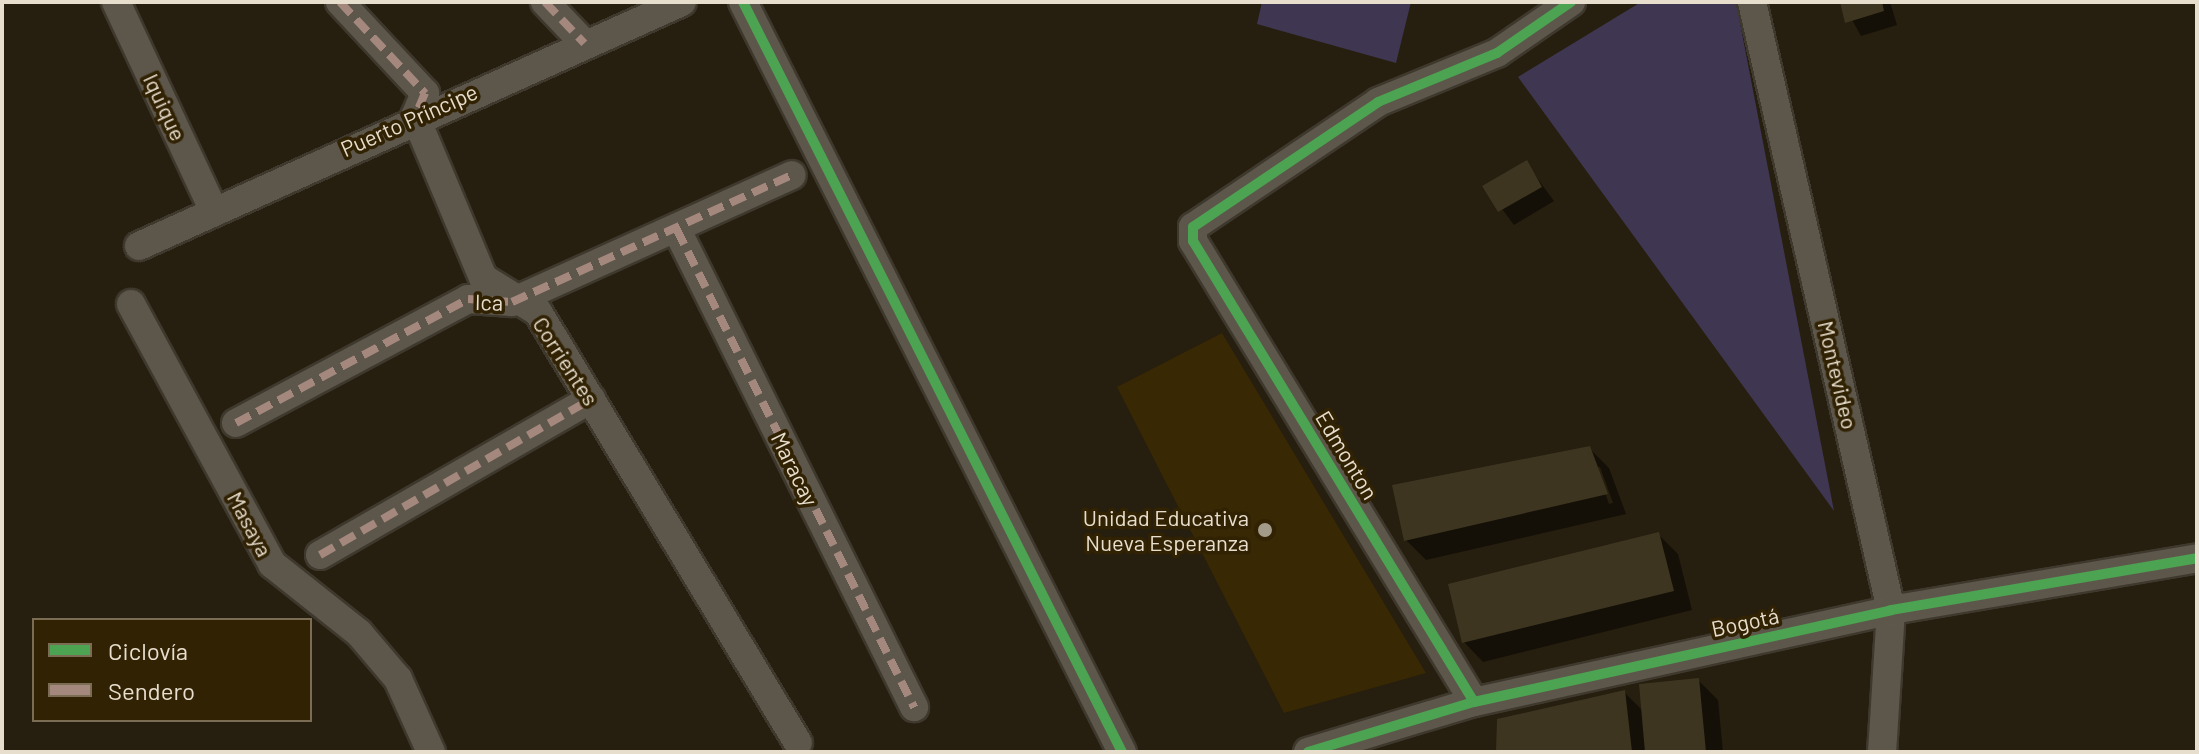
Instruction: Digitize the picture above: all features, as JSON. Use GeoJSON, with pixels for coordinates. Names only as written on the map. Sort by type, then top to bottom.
{"type":"FeatureCollection","features":[{"type":"Feature","properties":{"kind":"street","name":"Iquique"},"geometry":{"type":"LineString","coordinates":[[116,2],[214,211]]}},
{"type":"Feature","properties":{"kind":"street","name":"Corrientes"},"geometry":{"type":"LineString","coordinates":[[340,2],[425,93],[415,116],[483,278],[512,302],[538,312],[798,743]]}},
{"type":"Feature","properties":{"kind":"street"},"geometry":{"type":"LineString","coordinates":[[545,2],[584,43]]}},
{"type":"Feature","properties":{"kind":"street","name":"Puerto Príncipe"},"geometry":{"type":"LineString","coordinates":[[139,246],[415,116],[682,2]]}},
{"type":"Feature","properties":{"kind":"street"},"geometry":{"type":"LineString","coordinates":[[743,2],[1122,752]]}},
{"type":"Feature","properties":{"kind":"street","name":"Edmonton"},"geometry":{"type":"LineString","coordinates":[[1474,702],[1193,241],[1193,227],[1378,102],[1497,53],[1571,2]]}},
{"type":"Feature","properties":{"kind":"street","name":"Montevideo"},"geometry":{"type":"LineString","coordinates":[[1752,2],[1891,610],[1882,752]]}},
{"type":"Feature","properties":{"kind":"street","name":"Ica"},"geometry":{"type":"LineString","coordinates":[[236,423],[468,299],[512,302],[677,230],[792,175]]}},
{"type":"Feature","properties":{"kind":"street","name":"Maracay"},"geometry":{"type":"LineString","coordinates":[[677,230],[914,707]]}},
{"type":"Feature","properties":{"kind":"street","name":"Masaya"},"geometry":{"type":"LineString","coordinates":[[131,304],[272,564],[359,633],[388,667],[431,752]]}},
{"type":"Feature","properties":{"kind":"street"},"geometry":{"type":"LineString","coordinates":[[320,555],[591,399]]}},
{"type":"Feature","properties":{"kind":"street","name":"Bogotá"},"geometry":{"type":"LineString","coordinates":[[1308,752],[1474,702],[1891,610],[2197,558]]}},
{"type":"Feature","properties":{"kind":"shaded area"},"geometry":{"type":"Polygon","coordinates":[[[1262,2],[1411,2],[1396,63],[1257,24],[1262,2]]]}},
{"type":"Feature","properties":{"kind":"shaded area"},"geometry":{"type":"Polygon","coordinates":[[[1641,2],[1736,2],[1834,511],[1518,77],[1641,2]]]}},
{"type":"Feature","properties":{"kind":"shaded area","name":"Unidad Educativa Nueva Esperanza"},"geometry":{"type":"Polygon","coordinates":[[[1222,333],[1426,673],[1284,713],[1117,387],[1222,333]]]}},
{"type":"Feature","properties":{"kind":"building"},"geometry":{"type":"Polygon","coordinates":[[[1840,2],[1882,2],[1884,11],[1845,23],[1840,2]]]}},
{"type":"Feature","properties":{"kind":"building"},"geometry":{"type":"Polygon","coordinates":[[[1527,160],[1542,187],[1498,212],[1482,186],[1527,160]]]}},
{"type":"Feature","properties":{"kind":"building"},"geometry":{"type":"Polygon","coordinates":[[[1590,446],[1608,494],[1404,541],[1392,485],[1590,446]]]}},
{"type":"Feature","properties":{"kind":"building"},"geometry":{"type":"Polygon","coordinates":[[[1659,532],[1674,591],[1462,643],[1448,584],[1659,532]]]}},
{"type":"Feature","properties":{"kind":"building"},"geometry":{"type":"Polygon","coordinates":[[[1699,678],[1706,752],[1645,752],[1639,684],[1699,678]]]}},
{"type":"Feature","properties":{"kind":"building"},"geometry":{"type":"Polygon","coordinates":[[[1625,690],[1632,752],[1496,752],[1497,719],[1625,690]]]}},
{"type":"Feature","properties":{"kind":"marked path"},"geometry":{"type":"LineString","coordinates":[[340,2],[425,93],[415,116]]}},
{"type":"Feature","properties":{"kind":"marked path"},"geometry":{"type":"LineString","coordinates":[[545,2],[584,43]]}},
{"type":"Feature","properties":{"kind":"marked path"},"geometry":{"type":"LineString","coordinates":[[236,423],[468,299],[512,302],[792,175]]}},
{"type":"Feature","properties":{"kind":"marked path"},"geometry":{"type":"LineString","coordinates":[[677,230],[914,707]]}},
{"type":"Feature","properties":{"kind":"marked path"},"geometry":{"type":"LineString","coordinates":[[320,555],[591,399]]}},
{"type":"Feature","properties":{"kind":"cycle path"},"geometry":{"type":"LineString","coordinates":[[743,2],[1122,752]]}},
{"type":"Feature","properties":{"kind":"cycle path"},"geometry":{"type":"LineString","coordinates":[[1474,702],[1193,241],[1193,227],[1378,102],[1497,53],[1571,2]]}},
{"type":"Feature","properties":{"kind":"cycle path"},"geometry":{"type":"LineString","coordinates":[[1308,752],[1474,702],[1891,610],[2197,558]]}},
{"type":"Feature","properties":{"kind":"place","name":"Unidad Educativa Nueva Esperanza"},"geometry":{"type":"Point","coordinates":[1265,530]}}]}
